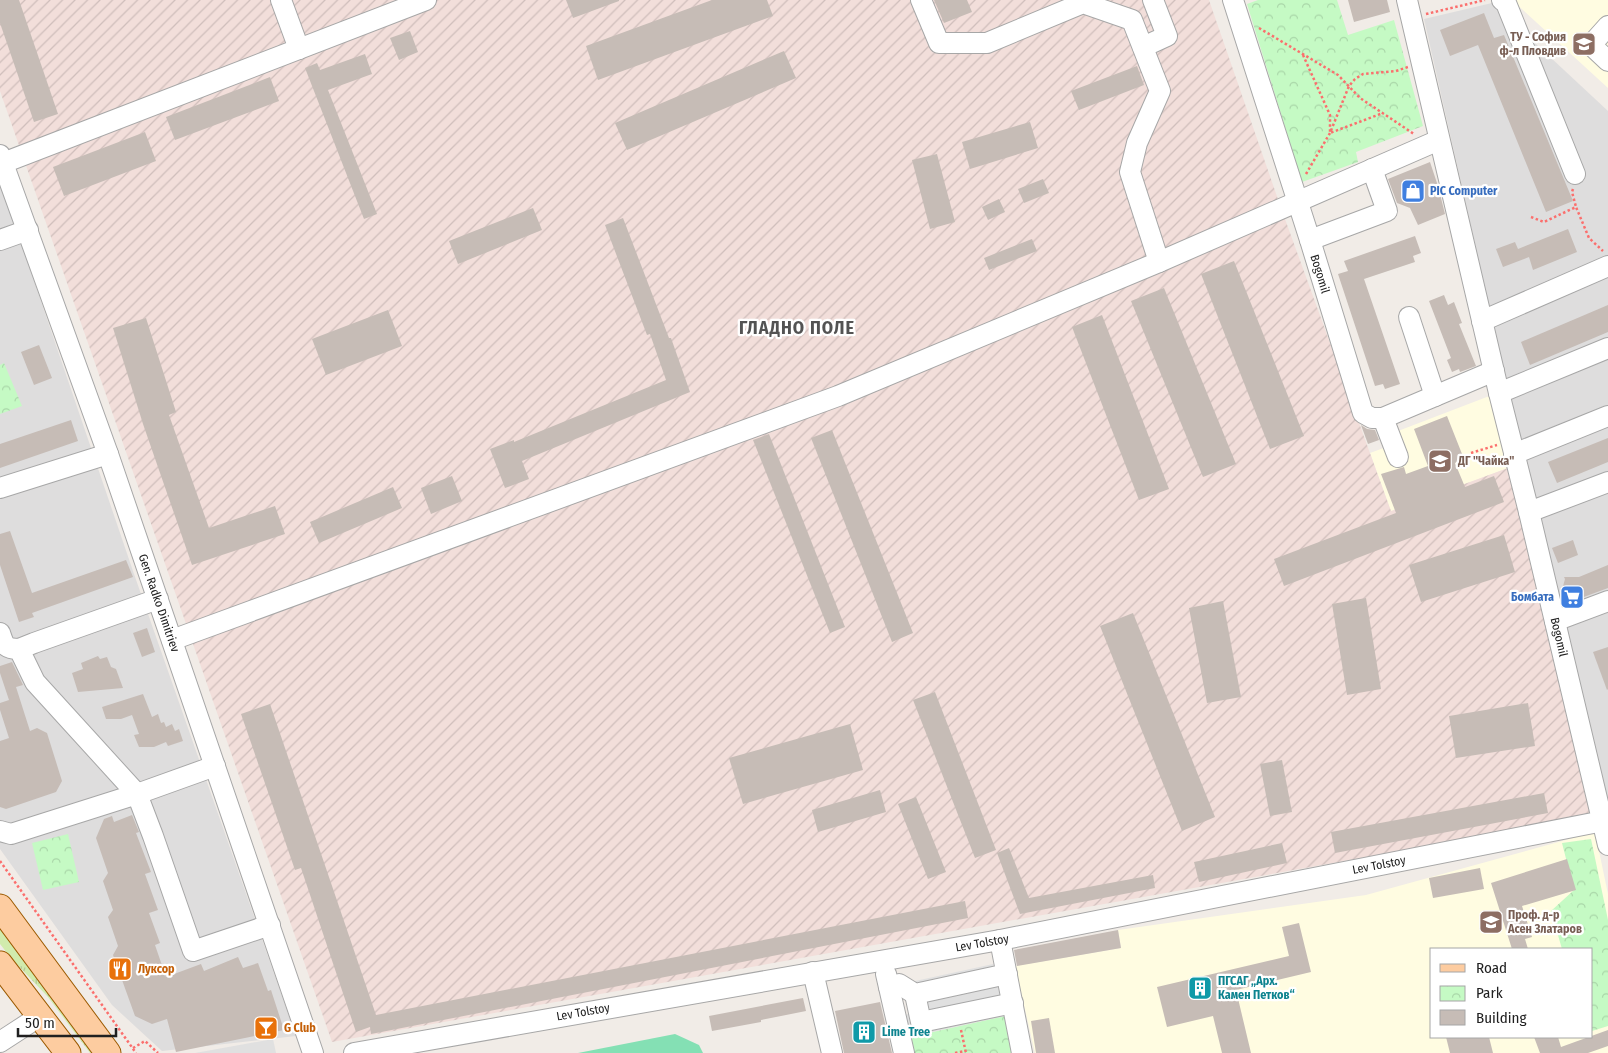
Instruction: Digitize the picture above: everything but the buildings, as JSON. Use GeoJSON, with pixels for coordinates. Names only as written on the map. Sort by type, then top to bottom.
{"type":"FeatureCollection","features":[{"type":"Feature","properties":{"kind":"main road"},"geometry":{"type":"LineString","coordinates":[[0,907],[108,1053]]}},
{"type":"Feature","properties":{"kind":"main road"},"geometry":{"type":"LineString","coordinates":[[0,964],[68,1053]]}},
{"type":"Feature","properties":{"kind":"street"},"geometry":{"type":"LineString","coordinates":[[281,0],[299,49]]}},
{"type":"Feature","properties":{"kind":"street"},"geometry":{"type":"LineString","coordinates":[[1,159],[426,0]]}},
{"type":"Feature","properties":{"kind":"street"},"geometry":{"type":"LineString","coordinates":[[922,0],[939,43],[987,44],[1083,3],[1132,20],[1160,92],[1136,143],[1130,172],[1159,262]]}},
{"type":"Feature","properties":{"kind":"street"},"geometry":{"type":"LineString","coordinates":[[1143,47],[1167,36],[1153,0]]}},
{"type":"Feature","properties":{"kind":"street","name":"Bogomil"},"geometry":{"type":"LineString","coordinates":[[1233,0],[1238,19],[1303,198],[1310,240],[1363,413],[1372,418],[1383,418]]}},
{"type":"Feature","properties":{"kind":"street"},"geometry":{"type":"LineString","coordinates":[[1502,0],[1506,4],[1533,68],[1575,174]]}},
{"type":"Feature","properties":{"kind":"street","name":"Bogomil"},"geometry":{"type":"LineString","coordinates":[[1409,9],[1422,63],[1434,142],[1482,321],[1498,393],[1605,821],[1608,845]]}},
{"type":"Feature","properties":{"kind":"street"},"geometry":{"type":"LineString","coordinates":[[1608,26],[1590,45],[1608,61]]}},
{"type":"Feature","properties":{"kind":"street"},"geometry":{"type":"LineString","coordinates":[[172,640],[838,396],[1159,262],[1434,142]]}},
{"type":"Feature","properties":{"kind":"street","name":"Gen. Radko Dimitriev"},"geometry":{"type":"LineString","coordinates":[[1,159],[108,454],[313,1053]]}},
{"type":"Feature","properties":{"kind":"street"},"geometry":{"type":"LineString","coordinates":[[1310,240],[1387,211],[1372,169]]}},
{"type":"Feature","properties":{"kind":"street"},"geometry":{"type":"LineString","coordinates":[[0,240],[28,230]]}},
{"type":"Feature","properties":{"kind":"street"},"geometry":{"type":"LineString","coordinates":[[1482,321],[1608,266]]}},
{"type":"Feature","properties":{"kind":"street"},"geometry":{"type":"LineString","coordinates":[[1409,317],[1435,396]]}},
{"type":"Feature","properties":{"kind":"street"},"geometry":{"type":"LineString","coordinates":[[1498,393],[1608,348]]}},
{"type":"Feature","properties":{"kind":"street"},"geometry":{"type":"LineString","coordinates":[[1398,457],[1383,418],[1494,371]]}},
{"type":"Feature","properties":{"kind":"street"},"geometry":{"type":"LineString","coordinates":[[1512,447],[1608,416]]}},
{"type":"Feature","properties":{"kind":"street"},"geometry":{"type":"LineString","coordinates":[[0,488],[108,454]]}},
{"type":"Feature","properties":{"kind":"street"},"geometry":{"type":"LineString","coordinates":[[1529,512],[1608,482]]}},
{"type":"Feature","properties":{"kind":"street"},"geometry":{"type":"LineString","coordinates":[[0,633],[6,646],[10,649],[19,649],[34,642],[158,599]]}},
{"type":"Feature","properties":{"kind":"street"},"geometry":{"type":"LineString","coordinates":[[1555,621],[1608,602]]}},
{"type":"Feature","properties":{"kind":"street"},"geometry":{"type":"LineString","coordinates":[[19,649],[35,682],[137,794],[193,951],[270,925]]}},
{"type":"Feature","properties":{"kind":"street"},"geometry":{"type":"LineString","coordinates":[[0,831],[11,834],[137,794],[215,766]]}},
{"type":"Feature","properties":{"kind":"street","name":"Lev Tolstoy"},"geometry":{"type":"LineString","coordinates":[[354,1053],[390,1050],[813,972],[1000,940],[1605,821]]}},
{"type":"Feature","properties":{"kind":"street"},"geometry":{"type":"LineString","coordinates":[[1000,940],[1022,1053]]}},
{"type":"Feature","properties":{"kind":"street"},"geometry":{"type":"LineString","coordinates":[[883,960],[904,1053]]}},
{"type":"Feature","properties":{"kind":"street"},"geometry":{"type":"LineString","coordinates":[[813,972],[832,1053]]}},
{"type":"Feature","properties":{"kind":"street"},"geometry":{"type":"LineString","coordinates":[[889,987],[899,984],[915,994],[1007,974]]}},
{"type":"Feature","properties":{"kind":"street"},"geometry":{"type":"LineString","coordinates":[[915,994],[921,1022],[1013,1003]]}},
{"type":"Feature","properties":{"kind":"street"},"geometry":{"type":"LineString","coordinates":[[0,1042],[40,1016]]}},
{"type":"Feature","properties":{"kind":"path"},"geometry":{"type":"LineString","coordinates":[[1409,9],[1486,0]]}},
{"type":"Feature","properties":{"kind":"path"},"geometry":{"type":"LineString","coordinates":[[1238,19],[1248,22],[1302,53],[1338,76],[1360,98],[1434,142]]}},
{"type":"Feature","properties":{"kind":"path"},"geometry":{"type":"LineString","coordinates":[[1302,53],[1330,115],[1330,133]]}},
{"type":"Feature","properties":{"kind":"path"},"geometry":{"type":"LineString","coordinates":[[1303,198],[1304,179],[1330,133],[1349,86],[1355,79],[1363,74],[1396,71],[1422,63]]}},
{"type":"Feature","properties":{"kind":"path"},"geometry":{"type":"LineString","coordinates":[[1330,133],[1383,113]]}},
{"type":"Feature","properties":{"kind":"path"},"geometry":{"type":"LineString","coordinates":[[1531,217],[1544,222],[1576,206],[1589,238],[1608,255]]}},
{"type":"Feature","properties":{"kind":"path"},"geometry":{"type":"LineString","coordinates":[[1471,453],[1512,447]]}},
{"type":"Feature","properties":{"kind":"path"},"geometry":{"type":"LineString","coordinates":[[0,861],[136,1053]]}},
{"type":"Feature","properties":{"kind":"path"},"geometry":{"type":"LineString","coordinates":[[955,1053],[966,1052],[957,1015]]}},
{"type":"Feature","properties":{"kind":"path"},"geometry":{"type":"LineString","coordinates":[[133,1048],[145,1041],[158,1053]]}},
{"type":"Feature","properties":{"kind":"shaded area"},"geometry":{"type":"Polygon","coordinates":[[[0,0],[1209,0],[1281,208],[1391,511],[1508,468],[1596,816],[332,1042],[0,91],[0,0]]]}},
{"type":"Feature","properties":{"kind":"shaded area","name":"ТУ - София ф-л Пловдив"},"geometry":{"type":"Polygon","coordinates":[[[1512,0],[1608,0],[1608,88],[1512,0]]]}},
{"type":"Feature","properties":{"kind":"shaded area"},"geometry":{"type":"Polygon","coordinates":[[[1492,3],[1608,111],[1608,813],[1527,474],[1424,19],[1492,3]]]}},
{"type":"Feature","properties":{"kind":"shaded area"},"geometry":{"type":"Polygon","coordinates":[[[0,181],[134,574],[296,1036],[162,1051],[112,1005],[0,849],[0,181]]]}},
{"type":"Feature","properties":{"kind":"shaded area","name":"ДГ \"Чайка\""},"geometry":{"type":"Polygon","coordinates":[[[1492,395],[1508,468],[1391,512],[1370,453],[1389,446],[1385,436],[1492,395]]]}},
{"type":"Feature","properties":{"kind":"shaded area"},"geometry":{"type":"Polygon","coordinates":[[[1595,832],[1608,894],[1608,1053],[1035,1053],[1015,966],[1121,948],[1118,930],[1366,895],[1595,832]]]}},
{"type":"Feature","properties":{"kind":"shaded area"},"geometry":{"type":"Polygon","coordinates":[[[993,964],[1005,1016],[909,1037],[904,1015],[912,1013],[906,983],[993,964]]]}},
{"type":"Feature","properties":{"kind":"shaded area"},"geometry":{"type":"Polygon","coordinates":[[[273,1039],[276,1053],[195,1053],[273,1039]]]}},
{"type":"Feature","properties":{"kind":"green space"},"geometry":{"type":"Polygon","coordinates":[[[1258,0],[1337,0],[1348,35],[1394,20],[1423,126],[1356,152],[1358,162],[1302,182],[1247,4],[1258,0]]]}},
{"type":"Feature","properties":{"kind":"green space"},"geometry":{"type":"Polygon","coordinates":[[[4,363],[22,406],[0,414],[0,365],[4,363]]]}},
{"type":"Feature","properties":{"kind":"green space"},"geometry":{"type":"Polygon","coordinates":[[[68,834],[79,882],[43,890],[32,843],[68,834]]]}},
{"type":"Feature","properties":{"kind":"green space"},"geometry":{"type":"Polygon","coordinates":[[[1591,839],[1608,920],[1608,1026],[1593,1031],[1593,948],[1562,948],[1551,911],[1574,890],[1562,843],[1591,839]]]}},
{"type":"Feature","properties":{"kind":"green space"},"geometry":{"type":"Polygon","coordinates":[[[0,924],[97,1053],[90,1053],[48,997],[0,944],[0,924]]]}},
{"type":"Feature","properties":{"kind":"green space"},"geometry":{"type":"Polygon","coordinates":[[[1005,1016],[1013,1053],[904,1053],[901,1039],[1005,1016]]]}},
{"type":"Feature","properties":{"kind":"green space"},"geometry":{"type":"Polygon","coordinates":[[[675,1034],[699,1045],[703,1053],[578,1053],[675,1034]]]}},
{"type":"Feature","properties":{"kind":"place","name":"ТУ - София ф-л Пловдив"},"geometry":{"type":"Point","coordinates":[1584,44]}},
{"type":"Feature","properties":{"kind":"place","name":"PIC Computer"},"geometry":{"type":"Point","coordinates":[1413,191]}},
{"type":"Feature","properties":{"kind":"place","name":"ДГ \"Чайка\""},"geometry":{"type":"Point","coordinates":[1440,461]}},
{"type":"Feature","properties":{"kind":"place","name":"Бомбата"},"geometry":{"type":"Point","coordinates":[1572,597]}},
{"type":"Feature","properties":{"kind":"place","name":"Проф. д-р Асен Златаров"},"geometry":{"type":"Point","coordinates":[1491,922]}},
{"type":"Feature","properties":{"kind":"place","name":"Луксор"},"geometry":{"type":"Point","coordinates":[120,969]}},
{"type":"Feature","properties":{"kind":"place","name":"ПГСАГ „Арх. Камен Петков“"},"geometry":{"type":"Point","coordinates":[1200,988]}},
{"type":"Feature","properties":{"kind":"place","name":"G Club"},"geometry":{"type":"Point","coordinates":[266,1028]}},
{"type":"Feature","properties":{"kind":"place","name":"Lime Tree"},"geometry":{"type":"Point","coordinates":[864,1032]}},
{"type":"Feature","properties":{"kind":"district","name":"ГЛАДНО ПОЛЕ"},"geometry":{"type":"Point","coordinates":[797,328]}}]}
